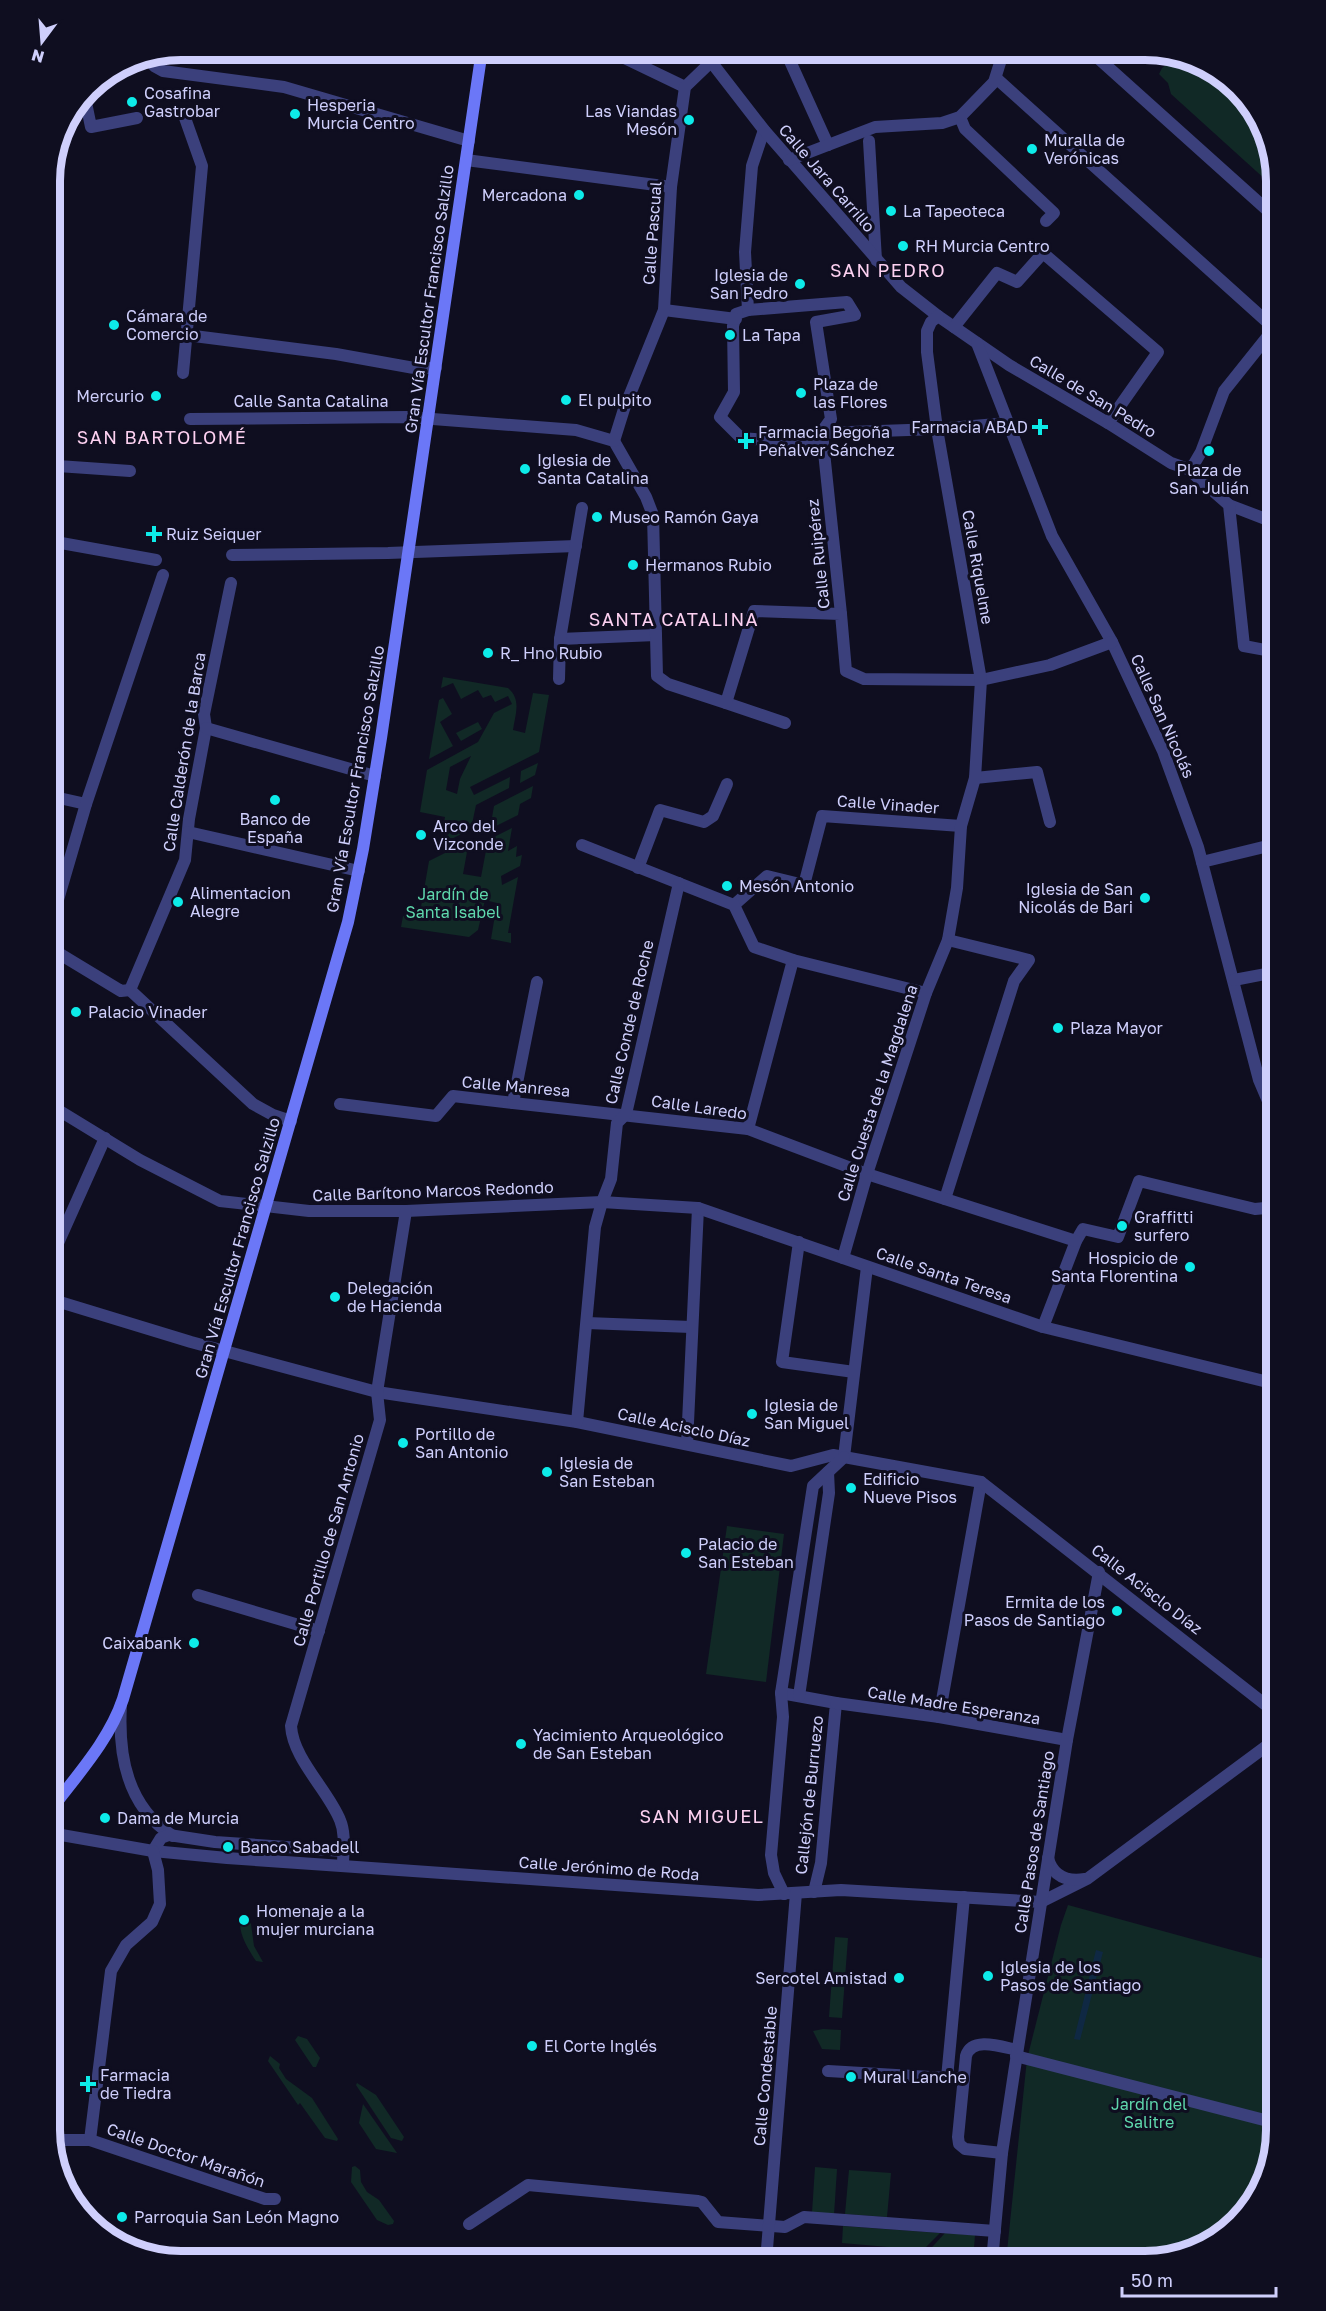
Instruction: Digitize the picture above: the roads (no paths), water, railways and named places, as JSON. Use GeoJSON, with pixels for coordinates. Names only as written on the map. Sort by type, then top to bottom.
{"type":"FeatureCollection","features":[{"type":"Feature","properties":{"kind":"main road","name":"Gran Vía Escultor Francisco Salzillo"},"geometry":{"type":"LineString","coordinates":[[60,1797],[94,1753],[112,1725],[121,1704],[341,950],[359,871],[375,776],[481,60]]}},
{"type":"Feature","properties":{"kind":"street"},"geometry":{"type":"LineString","coordinates":[[629,60],[685,87],[711,62]]}},
{"type":"Feature","properties":{"kind":"street"},"geometry":{"type":"LineString","coordinates":[[790,60],[828,145]]}},
{"type":"Feature","properties":{"kind":"street"},"geometry":{"type":"LineString","coordinates":[[789,160],[875,127],[942,123],[960,117],[996,78],[1000,60]]}},
{"type":"Feature","properties":{"kind":"street"},"geometry":{"type":"LineString","coordinates":[[1100,60],[1266,209]]}},
{"type":"Feature","properties":{"kind":"street","name":"Calle Jara Carrillo"},"geometry":{"type":"LineString","coordinates":[[711,62],[764,130],[876,260],[901,286],[938,316]]}},
{"type":"Feature","properties":{"kind":"street"},"geometry":{"type":"LineString","coordinates":[[153,63],[158,68],[178,73],[284,87],[469,141]]}},
{"type":"Feature","properties":{"kind":"street"},"geometry":{"type":"LineString","coordinates":[[996,78],[1266,319]]}},
{"type":"Feature","properties":{"kind":"street","name":"Calle Pascual"},"geometry":{"type":"LineString","coordinates":[[614,441],[624,409],[664,310],[671,187],[685,87]]}},
{"type":"Feature","properties":{"kind":"street"},"geometry":{"type":"LineString","coordinates":[[87,105],[91,127],[137,118]]}},
{"type":"Feature","properties":{"kind":"street"},"geometry":{"type":"LineString","coordinates":[[960,117],[965,129],[1054,213],[1046,221]]}},
{"type":"Feature","properties":{"kind":"street"},"geometry":{"type":"LineString","coordinates":[[183,374],[202,166],[185,118]]}},
{"type":"Feature","properties":{"kind":"street"},"geometry":{"type":"LineString","coordinates":[[748,310],[745,252],[752,166],[764,130]]}},
{"type":"Feature","properties":{"kind":"street"},"geometry":{"type":"LineString","coordinates":[[868,141],[876,260]]}},
{"type":"Feature","properties":{"kind":"street"},"geometry":{"type":"LineString","coordinates":[[466,160],[671,187]]}},
{"type":"Feature","properties":{"kind":"street"},"geometry":{"type":"LineString","coordinates":[[1259,203],[1266,204]]}},
{"type":"Feature","properties":{"kind":"street"},"geometry":{"type":"LineString","coordinates":[[954,327],[998,273],[1017,282],[1043,253],[1158,352],[1108,423]]}},
{"type":"Feature","properties":{"kind":"street"},"geometry":{"type":"LineString","coordinates":[[847,302],[855,315],[816,322],[831,419],[815,441],[741,438],[720,417],[734,392],[733,326],[736,319],[738,312],[748,310],[847,302]]}},
{"type":"Feature","properties":{"kind":"street"},"geometry":{"type":"LineString","coordinates":[[664,310],[736,319]]}},
{"type":"Feature","properties":{"kind":"street","name":"Calle de San Pedro"},"geometry":{"type":"LineString","coordinates":[[938,316],[1009,365],[1171,463],[1184,470],[1188,469],[1229,505]]}},
{"type":"Feature","properties":{"kind":"street","name":"Calle Riquelme"},"geometry":{"type":"LineString","coordinates":[[938,316],[931,322],[926,339],[938,429],[981,680],[975,778],[961,826]]}},
{"type":"Feature","properties":{"kind":"street"},"geometry":{"type":"LineString","coordinates":[[186,335],[336,354],[414,368],[436,368]]}},
{"type":"Feature","properties":{"kind":"street"},"geometry":{"type":"LineString","coordinates":[[1188,469],[1194,464],[1200,452],[1224,391],[1266,340]]}},
{"type":"Feature","properties":{"kind":"street","name":"Calle San Nicolás"},"geometry":{"type":"LineString","coordinates":[[976,342],[1052,536],[1112,642],[1163,751],[1202,862],[1234,980],[1241,1016],[1266,1096]]}},
{"type":"Feature","properties":{"kind":"street","name":"Calle Santa Catalina"},"geometry":{"type":"LineString","coordinates":[[190,419],[407,417],[576,430],[614,441]]}},
{"type":"Feature","properties":{"kind":"street"},"geometry":{"type":"LineString","coordinates":[[822,433],[938,429],[1009,423]]}},
{"type":"Feature","properties":{"kind":"street","name":"Calle Ruipérez"},"geometry":{"type":"LineString","coordinates":[[822,433],[846,671],[864,679],[981,680]]}},
{"type":"Feature","properties":{"kind":"street"},"geometry":{"type":"LineString","coordinates":[[614,441],[646,497],[653,514],[657,676],[668,684],[785,723]]}},
{"type":"Feature","properties":{"kind":"street"},"geometry":{"type":"LineString","coordinates":[[60,466],[130,471]]}},
{"type":"Feature","properties":{"kind":"street"},"geometry":{"type":"LineString","coordinates":[[1266,519],[1229,505],[1244,646],[1266,650]]}},
{"type":"Feature","properties":{"kind":"street"},"geometry":{"type":"LineString","coordinates":[[558,679],[560,639],[582,508]]}},
{"type":"Feature","properties":{"kind":"street"},"geometry":{"type":"LineString","coordinates":[[60,543],[156,560]]}},
{"type":"Feature","properties":{"kind":"street"},"geometry":{"type":"LineString","coordinates":[[232,555],[576,546]]}},
{"type":"Feature","properties":{"kind":"street"},"geometry":{"type":"LineString","coordinates":[[60,893],[86,804],[163,575]]}},
{"type":"Feature","properties":{"kind":"street","name":"Calle Calderón de la Barca"},"geometry":{"type":"LineString","coordinates":[[130,990],[184,860],[206,728],[204,714],[231,583]]}},
{"type":"Feature","properties":{"kind":"street"},"geometry":{"type":"LineString","coordinates":[[726,703],[754,611],[841,614]]}},
{"type":"Feature","properties":{"kind":"street"},"geometry":{"type":"LineString","coordinates":[[560,639],[656,635]]}},
{"type":"Feature","properties":{"kind":"street"},"geometry":{"type":"LineString","coordinates":[[981,680],[1050,665],[1112,642]]}},
{"type":"Feature","properties":{"kind":"street"},"geometry":{"type":"LineString","coordinates":[[206,728],[375,776]]}},
{"type":"Feature","properties":{"kind":"street"},"geometry":{"type":"LineString","coordinates":[[975,778],[1037,772],[1050,822]]}},
{"type":"Feature","properties":{"kind":"street"},"geometry":{"type":"LineString","coordinates":[[638,868],[660,810],[704,822],[713,816],[727,784]]}},
{"type":"Feature","properties":{"kind":"street"},"geometry":{"type":"LineString","coordinates":[[60,798],[86,804]]}},
{"type":"Feature","properties":{"kind":"street","name":"Calle Vinader"},"geometry":{"type":"LineString","coordinates":[[734,905],[767,876],[804,885],[822,816],[961,826]]}},
{"type":"Feature","properties":{"kind":"street","name":"Calle Cuesta de la Magdalena"},"geometry":{"type":"LineString","coordinates":[[843,1258],[867,1174],[926,993],[948,940],[957,888],[961,826]]}},
{"type":"Feature","properties":{"kind":"street"},"geometry":{"type":"LineString","coordinates":[[188,832],[359,871]]}},
{"type":"Feature","properties":{"kind":"street"},"geometry":{"type":"LineString","coordinates":[[582,845],[734,905],[754,947],[793,960],[926,993]]}},
{"type":"Feature","properties":{"kind":"street"},"geometry":{"type":"LineString","coordinates":[[1202,862],[1266,846]]}},
{"type":"Feature","properties":{"kind":"street","name":"Calle Conde de Roche"},"geometry":{"type":"LineString","coordinates":[[577,1422],[595,1227],[611,1179],[618,1123],[626,1114],[679,883]]}},
{"type":"Feature","properties":{"kind":"street"},"geometry":{"type":"LineString","coordinates":[[945,1199],[1014,981],[1029,960],[948,940]]}},
{"type":"Feature","properties":{"kind":"street"},"geometry":{"type":"LineString","coordinates":[[60,954],[121,991],[130,990],[253,1104],[273,1115],[291,1121]]}},
{"type":"Feature","properties":{"kind":"street"},"geometry":{"type":"LineString","coordinates":[[748,1129],[793,960]]}},
{"type":"Feature","properties":{"kind":"street"},"geometry":{"type":"LineString","coordinates":[[1234,980],[1266,974]]}},
{"type":"Feature","properties":{"kind":"street"},"geometry":{"type":"LineString","coordinates":[[513,1102],[537,982]]}},
{"type":"Feature","properties":{"kind":"street","name":"Calle Manresa"},"geometry":{"type":"LineString","coordinates":[[340,1104],[436,1116],[453,1096],[626,1114]]}},
{"type":"Feature","properties":{"kind":"street","name":"Calle Barítono Marcos Redondo"},"geometry":{"type":"LineString","coordinates":[[60,1111],[140,1160],[211,1198],[230,1203],[309,1211],[406,1211],[602,1202]]}},
{"type":"Feature","properties":{"kind":"street","name":"Calle Laredo"},"geometry":{"type":"LineString","coordinates":[[626,1114],[748,1129],[867,1174],[1076,1241]]}},
{"type":"Feature","properties":{"kind":"street"},"geometry":{"type":"LineString","coordinates":[[60,1239],[105,1138]]}},
{"type":"Feature","properties":{"kind":"street"},"geometry":{"type":"LineString","coordinates":[[1043,1327],[1076,1241],[1083,1229],[1118,1237],[1139,1182],[1255,1209],[1266,1208]]}},
{"type":"Feature","properties":{"kind":"street","name":"Calle Santa Teresa"},"geometry":{"type":"LineString","coordinates":[[602,1202],[698,1208],[1043,1327],[1266,1382]]}},
{"type":"Feature","properties":{"kind":"street"},"geometry":{"type":"LineString","coordinates":[[687,1444],[698,1208]]}},
{"type":"Feature","properties":{"kind":"street","name":"Calle Portillo de San Antonio"},"geometry":{"type":"LineString","coordinates":[[343,1866],[343,1830],[340,1820],[292,1735],[294,1717],[380,1420],[377,1392],[406,1211]]}},
{"type":"Feature","properties":{"kind":"street"},"geometry":{"type":"LineString","coordinates":[[799,1242],[782,1362],[854,1372]]}},
{"type":"Feature","properties":{"kind":"street"},"geometry":{"type":"LineString","coordinates":[[844,1457],[867,1267]]}},
{"type":"Feature","properties":{"kind":"street","name":"Calle Acisclo Díaz"},"geometry":{"type":"LineString","coordinates":[[60,1302],[224,1351],[377,1392],[577,1422],[791,1466],[832,1455],[981,1482],[1099,1572],[1266,1705]]}},
{"type":"Feature","properties":{"kind":"street"},"geometry":{"type":"LineString","coordinates":[[587,1323],[691,1327]]}},
{"type":"Feature","properties":{"kind":"street","name":"Callejón de Burruezo"},"geometry":{"type":"LineString","coordinates":[[790,1893],[774,1873],[771,1855],[783,1717],[781,1693],[813,1486],[844,1457]]}},
{"type":"Feature","properties":{"kind":"street","name":"Callejón de Burruezo"},"geometry":{"type":"LineString","coordinates":[[799,1696],[830,1493],[828,1472]]}},
{"type":"Feature","properties":{"kind":"street"},"geometry":{"type":"LineString","coordinates":[[939,1717],[981,1482]]}},
{"type":"Feature","properties":{"kind":"street","name":"Calle Pasos de Santiago"},"geometry":{"type":"LineString","coordinates":[[993,2251],[1002,2153],[1017,2053],[1067,1740],[1099,1572]]}},
{"type":"Feature","properties":{"kind":"street"},"geometry":{"type":"LineString","coordinates":[[198,1595],[319,1631]]}},
{"type":"Feature","properties":{"kind":"street","name":"Callejón de Burruezo"},"geometry":{"type":"LineString","coordinates":[[781,1693],[836,1703],[820,1863],[814,1892]]}},
{"type":"Feature","properties":{"kind":"street","name":"Calle Madre Esperanza"},"geometry":{"type":"LineString","coordinates":[[836,1703],[939,1717],[1067,1740]]}},
{"type":"Feature","properties":{"kind":"street"},"geometry":{"type":"LineString","coordinates":[[121,1704],[123,1755],[129,1782],[148,1815],[173,1836]]}},
{"type":"Feature","properties":{"kind":"street"},"geometry":{"type":"LineString","coordinates":[[1041,1902],[1088,1879],[1266,1746]]}},
{"type":"Feature","properties":{"kind":"street","name":"Calle Jerónimo de Roda"},"geometry":{"type":"LineString","coordinates":[[60,1835],[174,1853],[758,1895],[841,1890],[1041,1902]]}},
{"type":"Feature","properties":{"kind":"street"},"geometry":{"type":"LineString","coordinates":[[90,2140],[111,1971],[126,1945],[152,1922],[160,1904],[158,1870],[153,1851],[161,1838],[164,1835],[343,1851]]}},
{"type":"Feature","properties":{"kind":"street"},"geometry":{"type":"LineString","coordinates":[[1048,1857],[1050,1867],[1059,1876],[1070,1880],[1088,1879]]}},
{"type":"Feature","properties":{"kind":"street","name":"Calle Condestable"},"geometry":{"type":"LineString","coordinates":[[766,2251],[790,1893]]}},
{"type":"Feature","properties":{"kind":"street"},"geometry":{"type":"LineString","coordinates":[[947,2078],[964,1897]]}},
{"type":"Feature","properties":{"kind":"street"},"geometry":{"type":"LineString","coordinates":[[1002,2153],[965,2149],[959,2144],[967,2051],[974,2045],[979,2044],[1017,2053],[1266,2119]]}},
{"type":"Feature","properties":{"kind":"street"},"geometry":{"type":"LineString","coordinates":[[828,2071],[964,2079]]}},
{"type":"Feature","properties":{"kind":"street","name":"Calle Doctor Marañón"},"geometry":{"type":"LineString","coordinates":[[60,2140],[90,2140],[265,2199],[275,2199]]}},
{"type":"Feature","properties":{"kind":"street"},"geometry":{"type":"LineString","coordinates":[[469,2224],[528,2185],[698,2201],[702,2202],[718,2222],[785,2228],[804,2217],[995,2231]]}},
{"type":"Feature","properties":{"kind":"water"},"geometry":{"type":"Polygon","coordinates":[[[1096,1950],[1103,1952],[1080,2040],[1074,2039],[1096,1950]]]}},
{"type":"Feature","properties":{"kind":"place","name":"Cosafina Gastrobar"},"geometry":{"type":"Point","coordinates":[132,102]}},
{"type":"Feature","properties":{"kind":"place","name":"Hesperia Murcia Centro"},"geometry":{"type":"Point","coordinates":[295,114]}},
{"type":"Feature","properties":{"kind":"place","name":"Las Viandas Mesón"},"geometry":{"type":"Point","coordinates":[689,120]}},
{"type":"Feature","properties":{"kind":"place","name":"Muralla de Verónicas"},"geometry":{"type":"Point","coordinates":[1032,149]}},
{"type":"Feature","properties":{"kind":"place","name":"Mercadona"},"geometry":{"type":"Point","coordinates":[579,195]}},
{"type":"Feature","properties":{"kind":"place","name":"La Tapeoteca"},"geometry":{"type":"Point","coordinates":[891,211]}},
{"type":"Feature","properties":{"kind":"place","name":"RH Murcia Centro"},"geometry":{"type":"Point","coordinates":[903,246]}},
{"type":"Feature","properties":{"kind":"place","name":"Iglesia de San Pedro"},"geometry":{"type":"Point","coordinates":[800,284]}},
{"type":"Feature","properties":{"kind":"place","name":"Cámara de Comercio"},"geometry":{"type":"Point","coordinates":[114,325]}},
{"type":"Feature","properties":{"kind":"place","name":"La Tapa"},"geometry":{"type":"Point","coordinates":[730,335]}},
{"type":"Feature","properties":{"kind":"place","name":"Plaza de las Flores"},"geometry":{"type":"Point","coordinates":[801,393]}},
{"type":"Feature","properties":{"kind":"place","name":"Mercurio"},"geometry":{"type":"Point","coordinates":[156,396]}},
{"type":"Feature","properties":{"kind":"place","name":"El pulpito"},"geometry":{"type":"Point","coordinates":[566,400]}},
{"type":"Feature","properties":{"kind":"place","name":"Farmacia ABAD"},"geometry":{"type":"Point","coordinates":[1040,427]}},
{"type":"Feature","properties":{"kind":"place","name":"Farmacia Begoña Peñalver Sánchez"},"geometry":{"type":"Point","coordinates":[746,441]}},
{"type":"Feature","properties":{"kind":"place","name":"Plaza de San Julián"},"geometry":{"type":"Point","coordinates":[1209,451]}},
{"type":"Feature","properties":{"kind":"place","name":"Iglesia de Santa Catalina"},"geometry":{"type":"Point","coordinates":[525,469]}},
{"type":"Feature","properties":{"kind":"place","name":"Museo Ramón Gaya"},"geometry":{"type":"Point","coordinates":[597,517]}},
{"type":"Feature","properties":{"kind":"place","name":"Ruiz Seiquer"},"geometry":{"type":"Point","coordinates":[154,534]}},
{"type":"Feature","properties":{"kind":"place","name":"Hermanos Rubio"},"geometry":{"type":"Point","coordinates":[633,565]}},
{"type":"Feature","properties":{"kind":"place","name":"R_ Hno Rubio"},"geometry":{"type":"Point","coordinates":[488,653]}},
{"type":"Feature","properties":{"kind":"place","name":"Banco de España"},"geometry":{"type":"Point","coordinates":[275,800]}},
{"type":"Feature","properties":{"kind":"place","name":"Arco del Vizconde"},"geometry":{"type":"Point","coordinates":[421,835]}},
{"type":"Feature","properties":{"kind":"place","name":"Mesón Antonio"},"geometry":{"type":"Point","coordinates":[727,886]}},
{"type":"Feature","properties":{"kind":"place","name":"Iglesia de San Nicolás de Bari"},"geometry":{"type":"Point","coordinates":[1145,898]}},
{"type":"Feature","properties":{"kind":"place","name":"Alimentacion Alegre"},"geometry":{"type":"Point","coordinates":[178,902]}},
{"type":"Feature","properties":{"kind":"place","name":"Palacio Vinader"},"geometry":{"type":"Point","coordinates":[76,1012]}},
{"type":"Feature","properties":{"kind":"place","name":"Plaza Mayor"},"geometry":{"type":"Point","coordinates":[1058,1028]}},
{"type":"Feature","properties":{"kind":"place","name":"Graffitti surfero"},"geometry":{"type":"Point","coordinates":[1122,1226]}},
{"type":"Feature","properties":{"kind":"place","name":"Hospicio de Santa Florentina"},"geometry":{"type":"Point","coordinates":[1190,1267]}},
{"type":"Feature","properties":{"kind":"place","name":"Delegación de Hacienda"},"geometry":{"type":"Point","coordinates":[335,1297]}},
{"type":"Feature","properties":{"kind":"place","name":"Iglesia de San Miguel"},"geometry":{"type":"Point","coordinates":[752,1414]}},
{"type":"Feature","properties":{"kind":"place","name":"Portillo de San Antonio"},"geometry":{"type":"Point","coordinates":[403,1443]}},
{"type":"Feature","properties":{"kind":"place","name":"Iglesia de San Esteban"},"geometry":{"type":"Point","coordinates":[547,1472]}},
{"type":"Feature","properties":{"kind":"place","name":"Edificio Nueve Pisos"},"geometry":{"type":"Point","coordinates":[851,1488]}},
{"type":"Feature","properties":{"kind":"place","name":"Palacio de San Esteban"},"geometry":{"type":"Point","coordinates":[686,1553]}},
{"type":"Feature","properties":{"kind":"place","name":"Ermita de los Pasos de Santiago"},"geometry":{"type":"Point","coordinates":[1117,1611]}},
{"type":"Feature","properties":{"kind":"place","name":"Caixabank"},"geometry":{"type":"Point","coordinates":[194,1643]}},
{"type":"Feature","properties":{"kind":"place","name":"Yacimiento Arqueológico de San Esteban"},"geometry":{"type":"Point","coordinates":[521,1744]}},
{"type":"Feature","properties":{"kind":"place","name":"Dama de Murcia"},"geometry":{"type":"Point","coordinates":[105,1818]}},
{"type":"Feature","properties":{"kind":"place","name":"Banco Sabadell"},"geometry":{"type":"Point","coordinates":[228,1847]}},
{"type":"Feature","properties":{"kind":"place","name":"Homenaje a la mujer murciana"},"geometry":{"type":"Point","coordinates":[244,1920]}},
{"type":"Feature","properties":{"kind":"place","name":"Iglesia de los Pasos de Santiago"},"geometry":{"type":"Point","coordinates":[988,1976]}},
{"type":"Feature","properties":{"kind":"place","name":"Sercotel Amistad"},"geometry":{"type":"Point","coordinates":[899,1978]}},
{"type":"Feature","properties":{"kind":"place","name":"El Corte Inglés"},"geometry":{"type":"Point","coordinates":[532,2046]}},
{"type":"Feature","properties":{"kind":"place","name":"Mural Lanche"},"geometry":{"type":"Point","coordinates":[851,2077]}},
{"type":"Feature","properties":{"kind":"place","name":"Farmacia de Tiedra"},"geometry":{"type":"Point","coordinates":[88,2084]}},
{"type":"Feature","properties":{"kind":"place","name":"Parroquia San León Magno"},"geometry":{"type":"Point","coordinates":[122,2217]}},
{"type":"Feature","properties":{"kind":"district","name":"SAN PEDRO"},"geometry":{"type":"Point","coordinates":[888,271]}},
{"type":"Feature","properties":{"kind":"district","name":"SAN BARTOLOMÉ"},"geometry":{"type":"Point","coordinates":[162,438]}},
{"type":"Feature","properties":{"kind":"district","name":"SANTA CATALINA"},"geometry":{"type":"Point","coordinates":[674,620]}},
{"type":"Feature","properties":{"kind":"district","name":"SAN MIGUEL"},"geometry":{"type":"Point","coordinates":[702,1817]}},
{"type":"Feature","properties":{"kind":"park label","name":"Jardín de Santa Isabel"},"geometry":{"type":"Point","coordinates":[453,903]}},
{"type":"Feature","properties":{"kind":"park label","name":"Jardín del Salitre"},"geometry":{"type":"Point","coordinates":[1149,2113]}}]}
